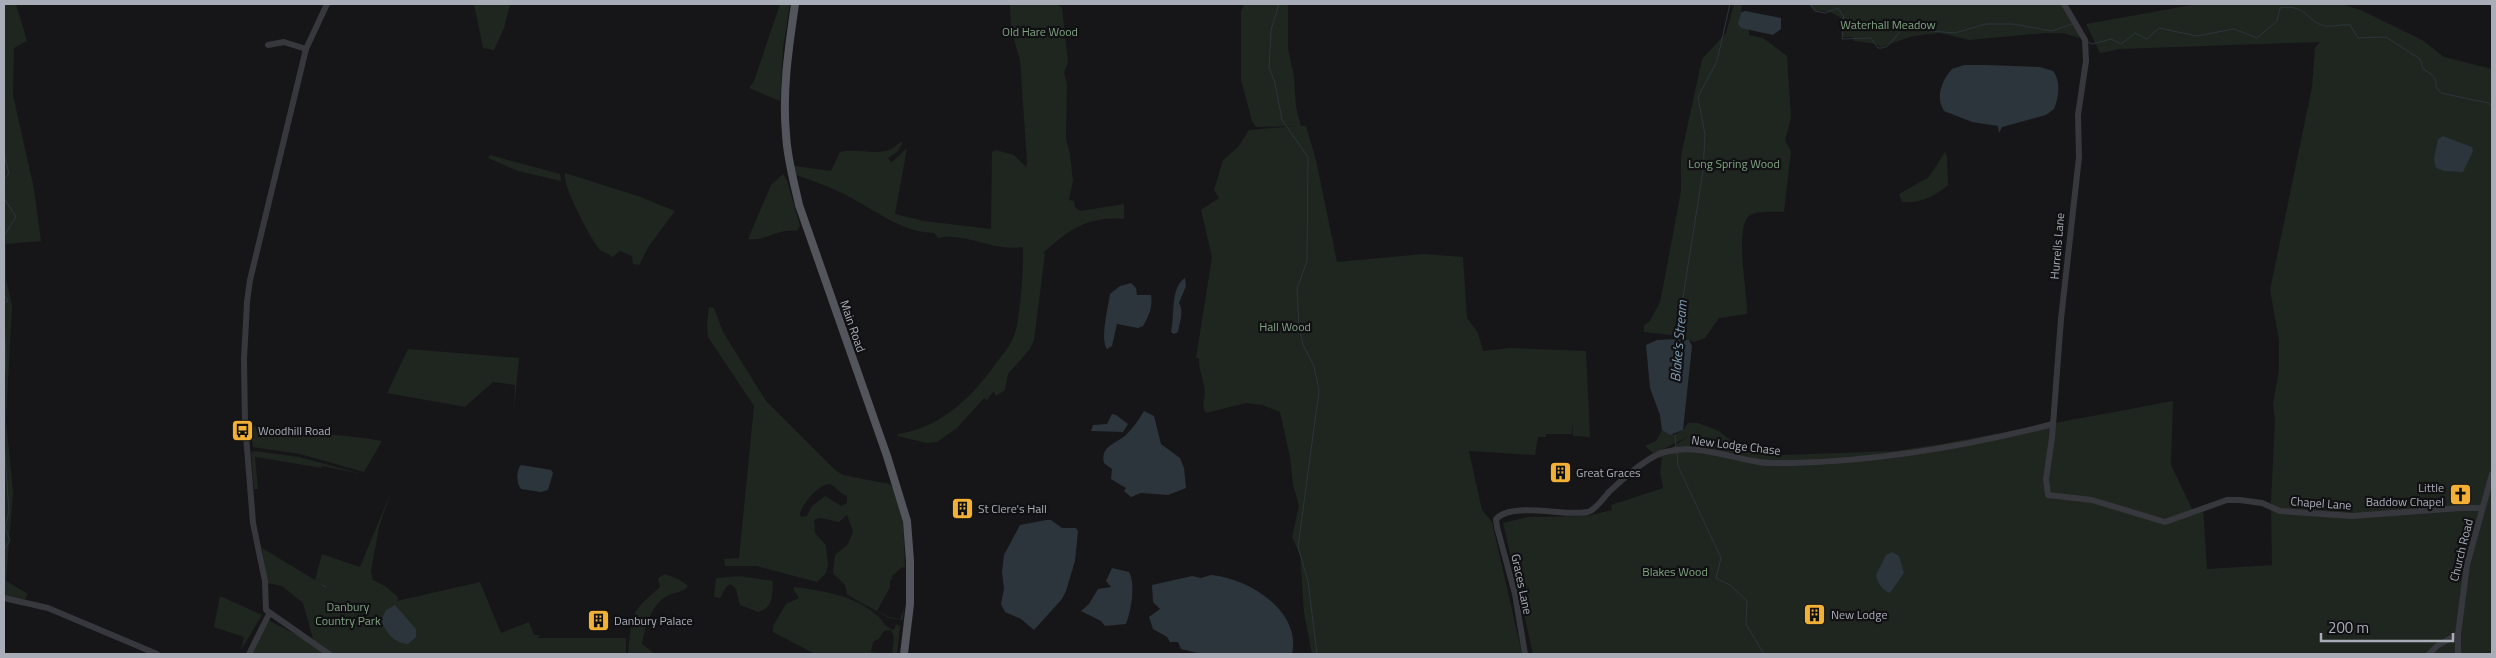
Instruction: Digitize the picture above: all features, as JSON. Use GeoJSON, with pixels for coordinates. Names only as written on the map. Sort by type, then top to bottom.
{"type":"FeatureCollection","features":[{"type":"Feature","properties":{"kind":"main road","name":"Main Road"},"geometry":{"type":"LineString","coordinates":[[795,4],[785,92],[786,134],[791,168],[799,205],[902,499],[907,521],[910,561],[910,604],[904,654]]}},
{"type":"Feature","properties":{"kind":"street"},"geometry":{"type":"LineString","coordinates":[[327,4],[306,49],[246,302],[244,359],[247,464],[253,524],[266,581],[265,604],[269,614],[328,654]]}},
{"type":"Feature","properties":{"kind":"street","name":"Hurrells Lane"},"geometry":{"type":"LineString","coordinates":[[2048,495],[2046,480],[2053,424],[2060,319],[2079,157],[2078,115],[2086,61],[2085,40],[2064,4]]}},
{"type":"Feature","properties":{"kind":"street"},"geometry":{"type":"LineString","coordinates":[[268,45],[289,43],[306,49]]}},
{"type":"Feature","properties":{"kind":"street","name":"New Lodge Chase"},"geometry":{"type":"LineString","coordinates":[[1496,519],[1500,515],[1526,511],[1568,513],[1591,510],[1622,479],[1654,456],[1666,451],[1710,451],[1768,463],[1829,461],[1923,453],[2053,424]]}},
{"type":"Feature","properties":{"kind":"street","name":"Church Road"},"geometry":{"type":"LineString","coordinates":[[2458,654],[2458,634],[2467,565],[2478,531],[2482,508],[2492,474]]}},
{"type":"Feature","properties":{"kind":"street","name":"Chapel Lane"},"geometry":{"type":"LineString","coordinates":[[2048,495],[2092,500],[2165,522],[2227,500],[2262,504],[2280,511],[2352,516],[2482,508]]}},
{"type":"Feature","properties":{"kind":"street","name":"Graces Lane"},"geometry":{"type":"LineString","coordinates":[[1496,519],[1515,594],[1525,654]]}},
{"type":"Feature","properties":{"kind":"street"},"geometry":{"type":"LineString","coordinates":[[4,598],[48,608],[157,654]]}},
{"type":"Feature","properties":{"kind":"street"},"geometry":{"type":"LineString","coordinates":[[249,654],[269,614]]}},
{"type":"Feature","properties":{"kind":"street"},"geometry":{"type":"LineString","coordinates":[[2429,654],[2437,646],[2458,634]]}},
{"type":"Feature","properties":{"kind":"green space"},"geometry":{"type":"Polygon","coordinates":[[[4,4],[16,4],[27,41],[14,48],[13,95],[34,189],[41,241],[6,244],[6,279],[12,306],[6,420],[13,492],[6,581],[28,594],[25,599],[14,598],[4,602],[4,4]]]}},
{"type":"Feature","properties":{"kind":"green space"},"geometry":{"type":"Polygon","coordinates":[[[474,4],[510,4],[504,28],[494,50],[483,48],[474,4]]]}},
{"type":"Feature","properties":{"kind":"green space"},"geometry":{"type":"Polygon","coordinates":[[[780,4],[790,4],[783,49],[780,101],[749,88],[754,81],[780,4]]]}},
{"type":"Feature","properties":{"kind":"green space","name":"Old Hare Wood"},"geometry":{"type":"Polygon","coordinates":[[[1010,4],[1057,4],[1062,8],[1068,62],[1064,73],[1067,84],[1066,139],[1073,181],[1069,200],[1074,201],[1075,207],[1080,211],[1124,204],[1124,219],[1099,220],[1079,226],[1043,253],[1045,254],[1034,340],[1030,349],[1008,374],[1005,390],[996,396],[994,391],[987,400],[984,398],[957,428],[937,442],[927,443],[897,436],[898,434],[914,431],[928,425],[942,418],[955,408],[988,375],[1008,348],[1015,333],[1019,316],[1023,249],[1022,247],[1000,247],[959,238],[938,238],[934,233],[910,229],[840,192],[796,175],[794,166],[831,171],[840,152],[883,151],[903,142],[897,152],[888,158],[891,162],[893,161],[907,148],[895,214],[924,221],[991,229],[992,152],[996,150],[1014,155],[1026,167],[1027,162],[1020,60],[1011,29],[1010,4]]]}},
{"type":"Feature","properties":{"kind":"green space","name":"Hall Wood"},"geometry":{"type":"Polygon","coordinates":[[[1244,4],[1288,4],[1288,48],[1294,76],[1296,107],[1301,126],[1306,126],[1316,160],[1337,262],[1424,254],[1463,257],[1467,318],[1478,333],[1483,351],[1510,348],[1586,351],[1590,437],[1573,436],[1572,422],[1572,434],[1546,434],[1546,437],[1538,437],[1535,455],[1469,451],[1482,510],[1492,522],[1522,654],[1312,654],[1304,613],[1300,555],[1292,537],[1299,506],[1293,485],[1290,457],[1280,412],[1262,405],[1246,403],[1206,413],[1204,410],[1205,390],[1199,358],[1196,358],[1212,257],[1201,210],[1219,198],[1214,190],[1223,160],[1238,147],[1249,130],[1297,126],[1256,127],[1252,121],[1241,80],[1241,12],[1244,4]]]}},
{"type":"Feature","properties":{"kind":"green space","name":"Long Spring Wood"},"geometry":{"type":"Polygon","coordinates":[[[1734,4],[1742,4],[1741,8],[1749,35],[1763,38],[1787,56],[1791,118],[1785,140],[1791,151],[1784,212],[1752,214],[1745,223],[1742,248],[1747,314],[1719,318],[1705,338],[1694,342],[1679,336],[1644,332],[1644,325],[1650,321],[1660,302],[1681,191],[1681,156],[1702,59],[1726,33],[1734,4]]]}},
{"type":"Feature","properties":{"kind":"green space","name":"Waterhall Meadow"},"geometry":{"type":"Polygon","coordinates":[[[1809,4],[2064,4],[2081,33],[2079,38],[2063,33],[2046,33],[1969,40],[1940,33],[1913,36],[1881,47],[1876,44],[1854,41],[1852,37],[1843,37],[1841,33],[1845,24],[1840,18],[1828,12],[1815,11],[1809,4]]]}},
{"type":"Feature","properties":{"kind":"green space","name":"Blakes Wood"},"geometry":{"type":"Polygon","coordinates":[[[2197,4],[2341,4],[2361,10],[2422,40],[2444,57],[2492,69],[2492,654],[1533,654],[1503,523],[1527,517],[1587,516],[1612,510],[1611,505],[1663,488],[1660,472],[1662,458],[1658,457],[1687,437],[1654,454],[1645,446],[1656,441],[1662,430],[1674,435],[1683,430],[1688,423],[1698,423],[1719,431],[1745,452],[1783,455],[1894,451],[2173,401],[2171,465],[2193,511],[2203,506],[2207,569],[2272,565],[2271,502],[2275,419],[2273,404],[2279,370],[2279,340],[2270,290],[2312,87],[2315,48],[2320,42],[2120,49],[2100,53],[2086,24],[2197,4]]]}},
{"type":"Feature","properties":{"kind":"green space"},"geometry":{"type":"Polygon","coordinates":[[[1945,152],[1947,156],[1948,185],[1938,193],[1927,198],[1915,202],[1902,202],[1899,194],[1929,177],[1945,152]]]}},
{"type":"Feature","properties":{"kind":"green space"},"geometry":{"type":"Polygon","coordinates":[[[490,155],[560,174],[561,181],[518,171],[488,158],[490,155]]]}},
{"type":"Feature","properties":{"kind":"green space"},"geometry":{"type":"Polygon","coordinates":[[[565,173],[638,196],[675,211],[649,246],[639,265],[633,264],[632,256],[620,251],[613,257],[599,249],[589,234],[572,200],[565,180],[565,173]]]}},
{"type":"Feature","properties":{"kind":"green space"},"geometry":{"type":"Polygon","coordinates":[[[783,174],[787,180],[800,226],[797,231],[784,231],[760,239],[748,239],[771,185],[783,174]]]}},
{"type":"Feature","properties":{"kind":"green space"},"geometry":{"type":"Polygon","coordinates":[[[709,307],[714,308],[723,332],[766,401],[835,470],[843,475],[889,484],[893,487],[903,518],[905,567],[901,568],[891,577],[893,579],[890,580],[890,587],[877,611],[889,617],[900,619],[904,608],[903,620],[889,618],[851,597],[847,594],[845,585],[833,573],[835,555],[848,544],[853,531],[847,515],[839,522],[820,518],[814,520],[815,533],[826,545],[828,565],[826,573],[817,582],[756,566],[725,566],[724,559],[739,558],[754,406],[708,337],[709,307]],[[829,484],[824,485],[812,495],[800,513],[801,517],[807,516],[812,506],[825,496],[841,506],[847,503],[847,496],[829,484]]]}},
{"type":"Feature","properties":{"kind":"green space"},"geometry":{"type":"Polygon","coordinates":[[[408,349],[519,358],[514,412],[515,385],[493,382],[465,407],[387,393],[408,349]]]}},
{"type":"Feature","properties":{"kind":"green space"},"geometry":{"type":"Polygon","coordinates":[[[250,426],[382,441],[364,472],[300,454],[253,447],[250,426]]]}},
{"type":"Feature","properties":{"kind":"green space"},"geometry":{"type":"Polygon","coordinates":[[[251,452],[299,457],[362,474],[322,466],[322,468],[255,457],[258,489],[254,489],[251,452]]]}},
{"type":"Feature","properties":{"kind":"green space","name":"Danbury Country Park"},"geometry":{"type":"Polygon","coordinates":[[[391,492],[379,527],[371,571],[373,580],[385,586],[398,597],[397,601],[480,582],[501,633],[529,622],[534,635],[541,635],[537,638],[626,638],[626,654],[333,654],[313,639],[303,603],[282,586],[267,583],[262,548],[315,580],[322,554],[360,567],[391,492]]]}},
{"type":"Feature","properties":{"kind":"green space"},"geometry":{"type":"Polygon","coordinates":[[[665,574],[680,580],[688,586],[661,600],[653,610],[642,644],[655,654],[628,654],[634,616],[642,604],[660,587],[658,578],[665,574]]]}},
{"type":"Feature","properties":{"kind":"green space"},"geometry":{"type":"Polygon","coordinates":[[[740,576],[773,581],[771,600],[767,607],[758,612],[740,605],[736,589],[731,584],[726,587],[720,598],[714,597],[716,578],[740,576]]]}},
{"type":"Feature","properties":{"kind":"green space"},"geometry":{"type":"Polygon","coordinates":[[[794,587],[827,592],[849,599],[869,609],[888,628],[894,630],[896,624],[900,626],[897,654],[892,654],[894,637],[891,630],[884,631],[879,639],[873,642],[871,652],[886,654],[815,654],[773,632],[773,626],[786,604],[799,598],[794,587]]]}},
{"type":"Feature","properties":{"kind":"green space"},"geometry":{"type":"Polygon","coordinates":[[[220,596],[262,615],[241,650],[244,637],[214,627],[220,596]]]}},
{"type":"Feature","properties":{"kind":"green space"},"geometry":{"type":"Polygon","coordinates":[[[268,620],[301,637],[326,654],[250,654],[268,620]]]}},
{"type":"Feature","properties":{"kind":"water"},"geometry":{"type":"Polygon","coordinates":[[[1745,11],[1781,18],[1781,29],[1773,35],[1741,28],[1738,24],[1741,13],[1745,11]]]}},
{"type":"Feature","properties":{"kind":"water"},"geometry":{"type":"Polygon","coordinates":[[[1964,65],[2040,67],[2053,71],[2056,75],[2058,89],[2054,109],[2046,115],[2002,127],[1999,133],[1998,126],[1972,122],[1944,111],[1941,106],[1940,94],[1945,78],[1952,69],[1964,65]]]}},
{"type":"Feature","properties":{"kind":"water"},"geometry":{"type":"Polygon","coordinates":[[[2443,136],[2472,147],[2473,151],[2463,172],[2444,171],[2436,168],[2434,159],[2438,139],[2443,136]]]}},
{"type":"Feature","properties":{"kind":"water"},"geometry":{"type":"Polygon","coordinates":[[[1185,278],[1186,286],[1179,303],[1181,320],[1178,332],[1174,334],[1171,332],[1175,295],[1180,282],[1185,278]]]}},
{"type":"Feature","properties":{"kind":"water"},"geometry":{"type":"Polygon","coordinates":[[[1131,283],[1136,288],[1137,295],[1151,295],[1149,315],[1143,326],[1138,328],[1117,324],[1112,346],[1107,349],[1104,331],[1110,294],[1120,286],[1131,283]]]}},
{"type":"Feature","properties":{"kind":"water"},"geometry":{"type":"Polygon","coordinates":[[[1657,340],[1689,340],[1692,346],[1683,430],[1670,435],[1662,430],[1660,415],[1650,388],[1646,345],[1657,340]]]}},
{"type":"Feature","properties":{"kind":"water"},"geometry":{"type":"Polygon","coordinates":[[[1144,411],[1154,416],[1161,444],[1180,458],[1184,468],[1186,488],[1168,495],[1141,493],[1131,497],[1124,491],[1126,488],[1111,479],[1112,469],[1104,463],[1104,452],[1127,434],[1144,411]]]}},
{"type":"Feature","properties":{"kind":"water"},"geometry":{"type":"Polygon","coordinates":[[[1112,414],[1128,424],[1123,432],[1091,431],[1093,425],[1107,424],[1112,414]]]}},
{"type":"Feature","properties":{"kind":"water"},"geometry":{"type":"Polygon","coordinates":[[[521,465],[551,470],[553,473],[548,490],[541,492],[521,489],[517,477],[521,465]]]}},
{"type":"Feature","properties":{"kind":"water"},"geometry":{"type":"Polygon","coordinates":[[[1051,520],[1062,528],[1076,528],[1078,531],[1075,561],[1062,599],[1034,630],[1021,619],[1005,612],[1001,604],[1004,589],[1002,572],[1004,555],[1020,525],[1051,520]]]}},
{"type":"Feature","properties":{"kind":"water"},"geometry":{"type":"Polygon","coordinates":[[[1892,552],[1899,556],[1904,573],[1890,593],[1881,586],[1876,575],[1886,555],[1892,552]]]}},
{"type":"Feature","properties":{"kind":"water"},"geometry":{"type":"Polygon","coordinates":[[[1112,568],[1129,572],[1132,584],[1132,598],[1126,624],[1105,626],[1101,621],[1081,611],[1089,604],[1098,589],[1111,587],[1106,581],[1112,568]]]}},
{"type":"Feature","properties":{"kind":"water"},"geometry":{"type":"Polygon","coordinates":[[[1211,575],[1226,577],[1256,590],[1281,611],[1289,624],[1293,638],[1292,654],[1202,654],[1181,649],[1178,642],[1170,642],[1167,637],[1153,629],[1149,617],[1160,609],[1153,602],[1152,585],[1192,576],[1201,578],[1211,575]]]}},
{"type":"Feature","properties":{"kind":"water"},"geometry":{"type":"Polygon","coordinates":[[[395,605],[416,629],[416,637],[408,644],[399,642],[391,636],[381,620],[386,610],[395,605]]]}},
{"type":"Feature","properties":{"kind":"waterway"},"geometry":{"type":"LineString","coordinates":[[1279,4],[1271,30],[1269,67],[1275,83],[1282,120],[1308,157],[1307,261],[1297,289],[1299,326],[1303,345],[1314,366],[1319,391],[1298,547],[1308,581],[1317,654]]}},
{"type":"Feature","properties":{"kind":"waterway","name":"Blake's Stream"},"geometry":{"type":"LineString","coordinates":[[1676,341],[1703,171],[1705,135],[1698,97],[1717,61],[1730,4]]}},
{"type":"Feature","properties":{"kind":"waterway"},"geometry":{"type":"LineString","coordinates":[[1810,4],[1815,11],[1825,13],[1838,8],[1844,17],[1842,39],[1871,38],[1878,48],[1884,48],[1905,27],[1919,21],[1931,31],[1955,33],[1986,24],[2013,24],[2052,31],[2072,24]]}},
{"type":"Feature","properties":{"kind":"waterway"},"geometry":{"type":"LineString","coordinates":[[2088,42],[2092,44],[2111,39],[2121,44],[2135,33],[2147,39],[2159,28],[2197,36],[2234,29],[2257,38],[2277,21],[2280,8],[2296,8],[2320,24],[2329,26],[2350,25],[2358,38],[2386,37],[2420,59],[2423,69],[2431,74],[2436,87],[2441,93],[2488,103],[2492,106]]}},
{"type":"Feature","properties":{"kind":"waterway"},"geometry":{"type":"LineString","coordinates":[[4,154],[9,174],[4,179]]}},
{"type":"Feature","properties":{"kind":"waterway"},"geometry":{"type":"LineString","coordinates":[[4,198],[16,217],[4,236]]}},
{"type":"Feature","properties":{"kind":"waterway"},"geometry":{"type":"LineString","coordinates":[[4,294],[8,301],[4,303]]}},
{"type":"Feature","properties":{"kind":"waterway"},"geometry":{"type":"LineString","coordinates":[[4,317],[6,358],[4,382]]}},
{"type":"Feature","properties":{"kind":"waterway","name":"Blake's Stream"},"geometry":{"type":"LineString","coordinates":[[1675,435],[1676,448]]}},
{"type":"Feature","properties":{"kind":"waterway"},"geometry":{"type":"LineString","coordinates":[[4,439],[9,512],[5,528],[10,540],[4,550]]}},
{"type":"Feature","properties":{"kind":"waterway","name":"Blake's Stream"},"geometry":{"type":"LineString","coordinates":[[1677,452],[1678,466],[1721,558],[1716,578],[1730,585],[1747,601],[1746,624],[1764,654]]}},
{"type":"Feature","properties":{"kind":"waterway"},"geometry":{"type":"LineString","coordinates":[[322,585],[326,587]]}},
{"type":"Feature","properties":{"kind":"place","name":"Woodhill Road"},"geometry":{"type":"Point","coordinates":[242,430]}},
{"type":"Feature","properties":{"kind":"place","name":"Great Graces"},"geometry":{"type":"Point","coordinates":[1560,472]}},
{"type":"Feature","properties":{"kind":"place","name":"Little Baddow Chapel"},"geometry":{"type":"Point","coordinates":[2460,494]}},
{"type":"Feature","properties":{"kind":"place","name":"St Clere's Hall"},"geometry":{"type":"Point","coordinates":[962,508]}},
{"type":"Feature","properties":{"kind":"place","name":"New Lodge"},"geometry":{"type":"Point","coordinates":[1815,614]}},
{"type":"Feature","properties":{"kind":"place","name":"Danbury Palace"},"geometry":{"type":"Point","coordinates":[598,620]}}]}
